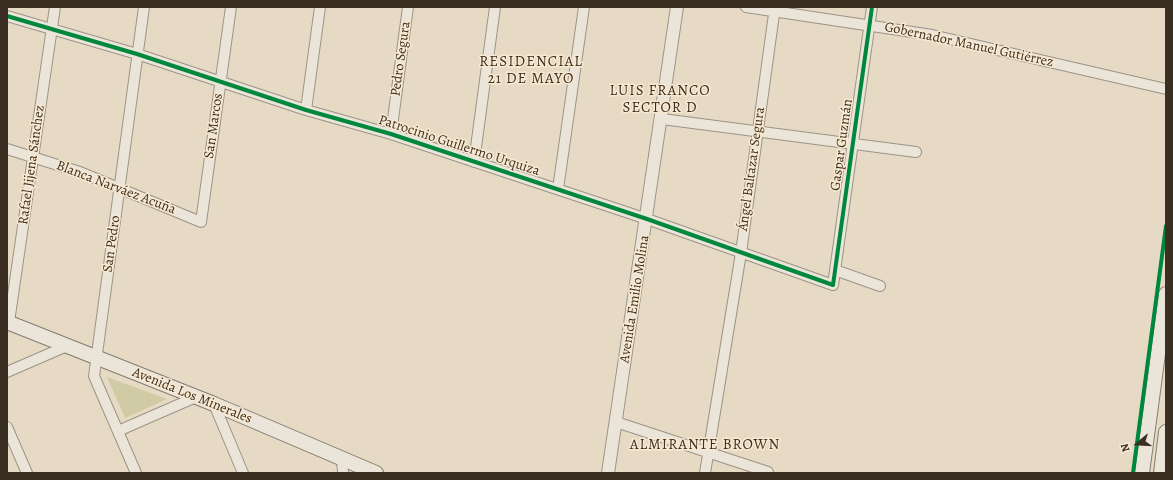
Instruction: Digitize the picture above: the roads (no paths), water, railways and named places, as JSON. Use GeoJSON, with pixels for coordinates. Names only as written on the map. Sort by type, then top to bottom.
{"type":"FeatureCollection","features":[{"type":"Feature","properties":{"kind":"main road"},"geometry":{"type":"LineString","coordinates":[[1142,473],[1166,294]]}},
{"type":"Feature","properties":{"kind":"main road","name":"Avenida Los Minerales"},"geometry":{"type":"LineString","coordinates":[[8,322],[214,404],[342,466],[376,473]]}},
{"type":"Feature","properties":{"kind":"main road"},"geometry":{"type":"LineString","coordinates":[[1161,473],[1165,453],[1166,432]]}},
{"type":"Feature","properties":{"kind":"street","name":"Rafael Jijena Sánchez"},"geometry":{"type":"LineString","coordinates":[[8,322],[55,7]]}},
{"type":"Feature","properties":{"kind":"street","name":"San Pedro"},"geometry":{"type":"LineString","coordinates":[[135,473],[94,376],[144,7]]}},
{"type":"Feature","properties":{"kind":"street","name":"San Marcos"},"geometry":{"type":"LineString","coordinates":[[201,222],[231,7]]}},
{"type":"Feature","properties":{"kind":"street"},"geometry":{"type":"LineString","coordinates":[[306,110],[320,7]]}},
{"type":"Feature","properties":{"kind":"street","name":"Pedro Segura"},"geometry":{"type":"LineString","coordinates":[[391,134],[408,7]]}},
{"type":"Feature","properties":{"kind":"street"},"geometry":{"type":"LineString","coordinates":[[474,162],[495,7]]}},
{"type":"Feature","properties":{"kind":"street"},"geometry":{"type":"LineString","coordinates":[[558,189],[584,7]]}},
{"type":"Feature","properties":{"kind":"street","name":"Avenida Emilio Molina"},"geometry":{"type":"LineString","coordinates":[[608,473],[678,7]]}},
{"type":"Feature","properties":{"kind":"street","name":"Gobernador Manuel Gutiérrez"},"geometry":{"type":"LineString","coordinates":[[746,7],[775,9],[932,35],[1166,89]]}},
{"type":"Feature","properties":{"kind":"street","name":"Gaspar Guzmán"},"geometry":{"type":"LineString","coordinates":[[833,285],[872,7]]}},
{"type":"Feature","properties":{"kind":"street","name":"Ángel Baltazar Segura"},"geometry":{"type":"LineString","coordinates":[[705,473],[741,253],[775,9]]}},
{"type":"Feature","properties":{"kind":"street","name":"Patrocinio Guillermo Urquiza"},"geometry":{"type":"LineString","coordinates":[[7,16],[137,54],[306,110],[391,134],[647,219],[833,285]]}},
{"type":"Feature","properties":{"kind":"street"},"geometry":{"type":"LineString","coordinates":[[662,119],[916,152]]}},
{"type":"Feature","properties":{"kind":"street","name":"Blanca Narváez Acuña"},"geometry":{"type":"LineString","coordinates":[[7,149],[80,172],[201,222]]}},
{"type":"Feature","properties":{"kind":"street"},"geometry":{"type":"LineString","coordinates":[[835,270],[880,286]]}},
{"type":"Feature","properties":{"kind":"street"},"geometry":{"type":"LineString","coordinates":[[7,372],[67,346]]}},
{"type":"Feature","properties":{"kind":"street"},"geometry":{"type":"LineString","coordinates":[[118,431],[196,397]]}},
{"type":"Feature","properties":{"kind":"street"},"geometry":{"type":"LineString","coordinates":[[214,404],[243,473]]}},
{"type":"Feature","properties":{"kind":"street"},"geometry":{"type":"LineString","coordinates":[[616,422],[768,472]]}},
{"type":"Feature","properties":{"kind":"street"},"geometry":{"type":"LineString","coordinates":[[7,427],[27,473]]}},
{"type":"Feature","properties":{"kind":"district","name":"RESIDENCIAL 21 DE MAYO"},"geometry":{"type":"Point","coordinates":[531,70]}},
{"type":"Feature","properties":{"kind":"district","name":"LUIS FRANCO SECTOR D"},"geometry":{"type":"Point","coordinates":[660,100]}},
{"type":"Feature","properties":{"kind":"district","name":"ALMIRANTE BROWN"},"geometry":{"type":"Point","coordinates":[705,445]}}]}
